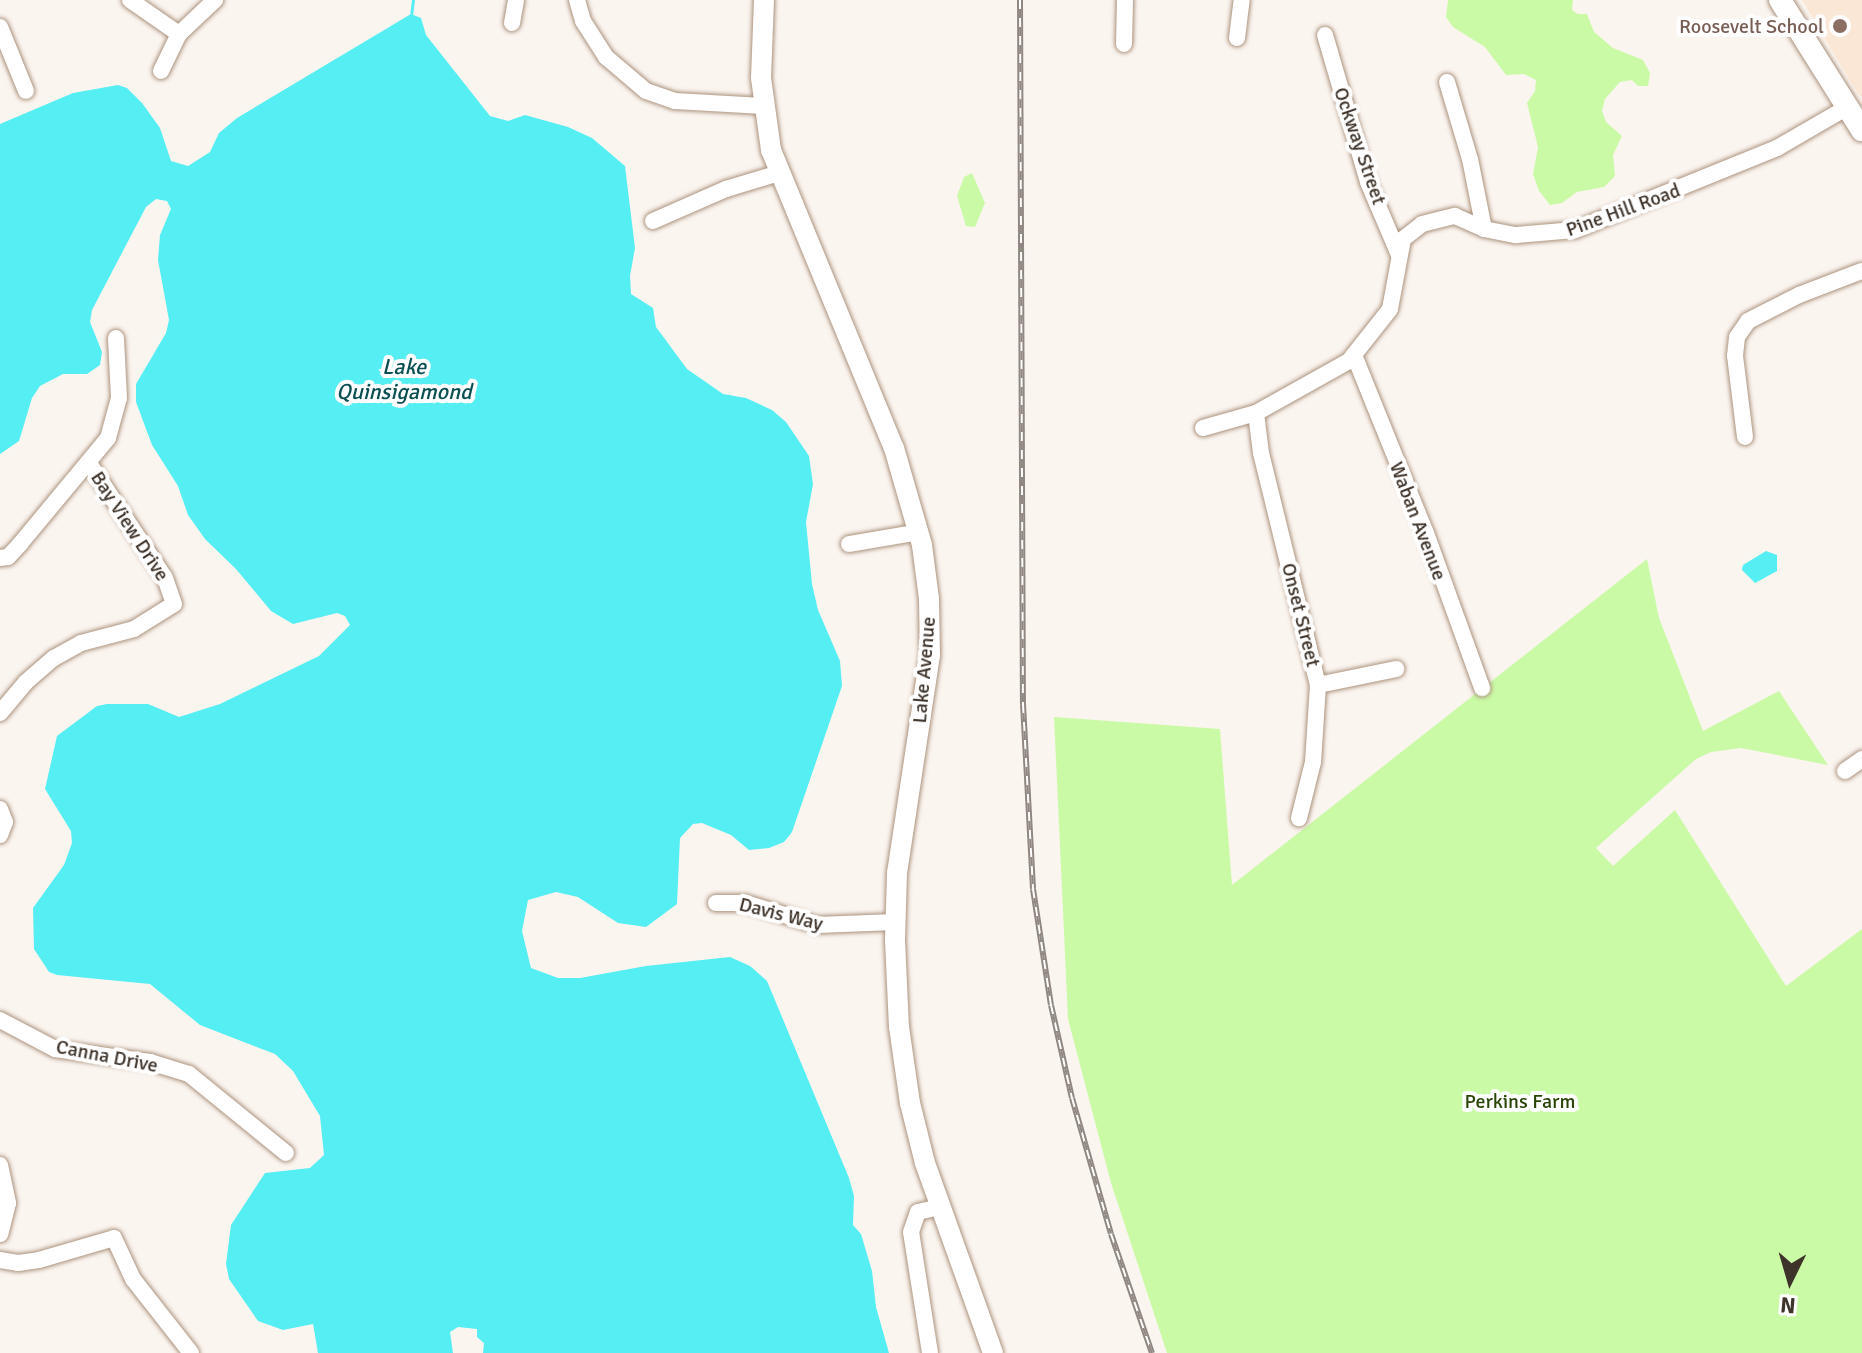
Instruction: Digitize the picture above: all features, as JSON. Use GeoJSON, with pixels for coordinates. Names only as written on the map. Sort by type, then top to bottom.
{"type":"FeatureCollection","features":[{"type":"Feature","properties":{"kind":"highway"},"geometry":{"type":"LineString","coordinates":[[1780,0],[1862,130]]}},
{"type":"Feature","properties":{"kind":"main road","name":"Lake Avenue"},"geometry":{"type":"LineString","coordinates":[[764,0],[760,64],[763,106],[779,173],[894,448],[920,532],[930,605],[929,669],[902,828],[895,922],[898,1008],[905,1074],[916,1132],[939,1207],[993,1353]]}},
{"type":"Feature","properties":{"kind":"street"},"geometry":{"type":"LineString","coordinates":[[130,0],[179,34]]}},
{"type":"Feature","properties":{"kind":"street"},"geometry":{"type":"LineString","coordinates":[[161,71],[179,34],[215,0]]}},
{"type":"Feature","properties":{"kind":"street"},"geometry":{"type":"LineString","coordinates":[[512,23],[516,0]]}},
{"type":"Feature","properties":{"kind":"street"},"geometry":{"type":"LineString","coordinates":[[577,0],[583,21],[606,57],[646,91],[675,101],[763,106]]}},
{"type":"Feature","properties":{"kind":"street"},"geometry":{"type":"LineString","coordinates":[[1124,44],[1125,0]]}},
{"type":"Feature","properties":{"kind":"street"},"geometry":{"type":"LineString","coordinates":[[1237,38],[1242,0]]}},
{"type":"Feature","properties":{"kind":"street"},"geometry":{"type":"LineString","coordinates":[[0,27],[26,91]]}},
{"type":"Feature","properties":{"kind":"street","name":"Ockway Street"},"geometry":{"type":"LineString","coordinates":[[1325,35],[1368,182],[1399,255]]}},
{"type":"Feature","properties":{"kind":"street"},"geometry":{"type":"LineString","coordinates":[[1447,82],[1470,159],[1484,229]]}},
{"type":"Feature","properties":{"kind":"street","name":"Pine Hill Road"},"geometry":{"type":"LineString","coordinates":[[1203,428],[1256,413],[1334,371],[1354,355],[1390,309],[1399,255],[1409,233],[1432,220],[1455,216],[1484,229],[1532,236],[1575,230],[1777,148],[1846,108]]}},
{"type":"Feature","properties":{"kind":"street"},"geometry":{"type":"LineString","coordinates":[[653,221],[726,189],[779,173]]}},
{"type":"Feature","properties":{"kind":"street"},"geometry":{"type":"LineString","coordinates":[[1745,437],[1735,382],[1736,346],[1743,329],[1763,311],[1862,271]]}},
{"type":"Feature","properties":{"kind":"street"},"geometry":{"type":"LineString","coordinates":[[89,463],[108,438],[118,409],[116,338]]}},
{"type":"Feature","properties":{"kind":"street","name":"Waban Avenue"},"geometry":{"type":"LineString","coordinates":[[1354,355],[1426,533],[1482,688]]}},
{"type":"Feature","properties":{"kind":"street","name":"Onset Street"},"geometry":{"type":"LineString","coordinates":[[1256,413],[1265,468],[1318,685],[1313,762],[1299,818]]}},
{"type":"Feature","properties":{"kind":"street","name":"Bay View Drive"},"geometry":{"type":"LineString","coordinates":[[0,558],[8,557],[89,463],[165,578],[174,604],[134,629],[81,643],[54,658],[26,682],[0,713]]}},
{"type":"Feature","properties":{"kind":"street"},"geometry":{"type":"LineString","coordinates":[[849,544],[920,532]]}},
{"type":"Feature","properties":{"kind":"street"},"geometry":{"type":"LineString","coordinates":[[1318,685],[1396,669]]}},
{"type":"Feature","properties":{"kind":"street"},"geometry":{"type":"LineString","coordinates":[[1845,771],[1862,759]]}},
{"type":"Feature","properties":{"kind":"street"},"geometry":{"type":"LineString","coordinates":[[0,809],[5,817],[0,835]]}},
{"type":"Feature","properties":{"kind":"street","name":"Davis Way"},"geometry":{"type":"LineString","coordinates":[[716,903],[745,903],[817,925],[895,922]]}},
{"type":"Feature","properties":{"kind":"street","name":"Canna Drive"},"geometry":{"type":"LineString","coordinates":[[0,1020],[55,1049],[150,1062],[189,1074],[286,1153]]}},
{"type":"Feature","properties":{"kind":"street"},"geometry":{"type":"LineString","coordinates":[[0,1165],[8,1203],[0,1234]]}},
{"type":"Feature","properties":{"kind":"street"},"geometry":{"type":"LineString","coordinates":[[930,1353],[911,1232],[918,1212],[939,1207]]}},
{"type":"Feature","properties":{"kind":"street"},"geometry":{"type":"LineString","coordinates":[[0,1260],[18,1263],[39,1260],[114,1238],[133,1279],[191,1353]]}},
{"type":"Feature","properties":{"kind":"shaded area","name":"Roosevelt School"},"geometry":{"type":"Polygon","coordinates":[[[1802,0],[1862,0],[1862,98],[1852,84],[1802,0]]]}},
{"type":"Feature","properties":{"kind":"green space"},"geometry":{"type":"Polygon","coordinates":[[[1448,0],[1573,0],[1572,10],[1587,14],[1594,32],[1613,48],[1643,60],[1650,73],[1648,86],[1638,86],[1632,80],[1620,82],[1605,99],[1602,111],[1606,122],[1622,136],[1613,155],[1615,176],[1604,187],[1577,192],[1562,203],[1550,205],[1539,191],[1533,174],[1538,147],[1527,103],[1535,91],[1536,80],[1524,74],[1506,75],[1485,47],[1453,27],[1446,17],[1448,0]]]}},
{"type":"Feature","properties":{"kind":"green space"},"geometry":{"type":"Polygon","coordinates":[[[972,173],[985,203],[975,227],[966,226],[957,196],[964,177],[972,173]]]}},
{"type":"Feature","properties":{"kind":"green space","name":"Perkins Farm"},"geometry":{"type":"Polygon","coordinates":[[[1647,559],[1659,618],[1703,731],[1779,691],[1828,765],[1741,748],[1711,752],[1696,759],[1596,848],[1613,866],[1675,810],[1786,986],[1862,929],[1862,1353],[1167,1353],[1111,1183],[1068,1019],[1054,717],[1220,729],[1232,885],[1647,559]]]}},
{"type":"Feature","properties":{"kind":"water","name":"Lake Quinsigamond"},"geometry":{"type":"Polygon","coordinates":[[[411,14],[421,18],[426,35],[490,116],[508,121],[525,115],[568,127],[592,138],[625,166],[635,248],[630,276],[631,294],[653,308],[656,327],[687,369],[723,394],[746,398],[772,410],[786,422],[809,456],[813,484],[806,522],[812,584],[818,610],[840,661],[842,686],[792,832],[784,842],[769,848],[749,850],[731,835],[702,823],[693,824],[680,838],[677,904],[646,927],[618,923],[578,897],[556,892],[528,900],[522,931],[531,968],[558,978],[580,978],[646,966],[730,957],[750,966],[767,981],[849,1178],[854,1196],[853,1225],[861,1234],[872,1271],[876,1307],[889,1353],[483,1353],[484,1343],[477,1337],[477,1329],[458,1327],[450,1332],[453,1353],[318,1353],[313,1324],[283,1330],[258,1321],[229,1279],[226,1264],[231,1225],[265,1173],[310,1168],[324,1155],[320,1116],[293,1071],[275,1054],[200,1025],[150,984],[57,975],[49,972],[34,949],[33,908],[64,865],[72,843],[71,831],[45,789],[57,736],[97,706],[107,704],[148,704],[179,717],[220,704],[319,656],[350,625],[345,616],[337,613],[293,624],[271,611],[236,569],[205,539],[188,515],[178,486],[152,445],[136,402],[136,384],[166,333],[169,320],[158,260],[160,235],[171,209],[167,201],[156,199],[146,207],[92,310],[90,322],[102,352],[100,365],[87,374],[63,374],[40,386],[32,398],[19,441],[0,454],[0,124],[73,93],[118,85],[127,88],[142,103],[160,128],[171,161],[188,166],[210,152],[219,133],[237,118],[411,14]]]}},
{"type":"Feature","properties":{"kind":"water"},"geometry":{"type":"Polygon","coordinates":[[[1766,551],[1777,555],[1777,571],[1755,583],[1742,570],[1743,565],[1766,551]]]}},
{"type":"Feature","properties":{"kind":"waterway"},"geometry":{"type":"LineString","coordinates":[[411,16],[413,0]]}},
{"type":"Feature","properties":{"kind":"railway"},"geometry":{"type":"LineString","coordinates":[[1020,0],[1023,704],[1033,889],[1051,1005],[1072,1098],[1111,1234],[1152,1353]]}},
{"type":"Feature","properties":{"kind":"place","name":"Roosevelt School"},"geometry":{"type":"Point","coordinates":[1840,26]}}]}
